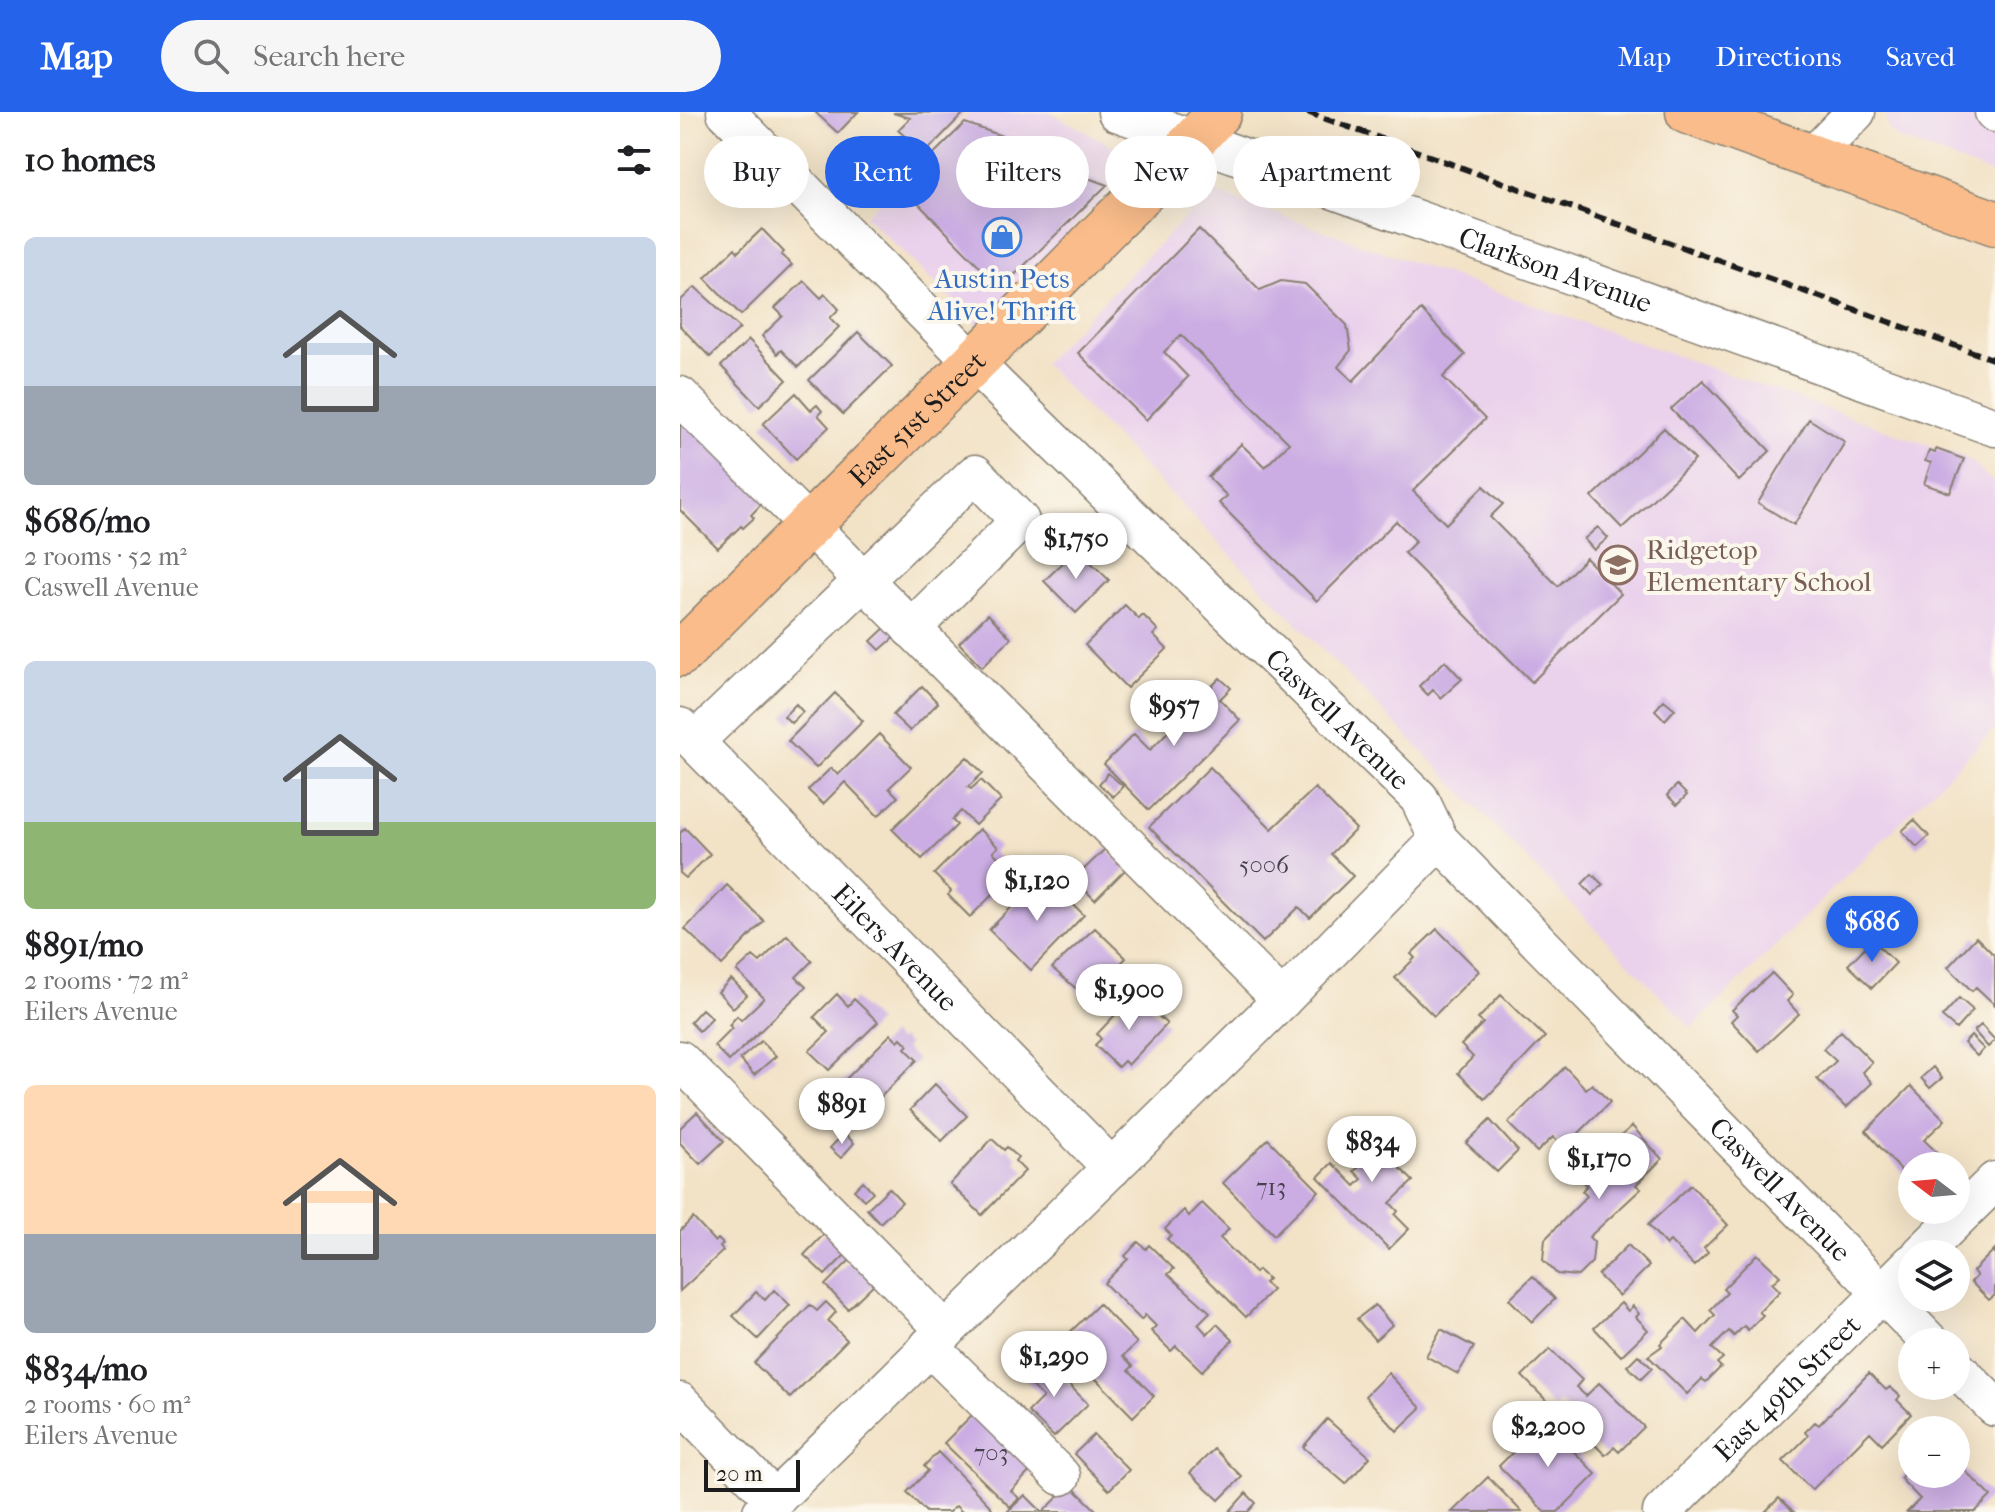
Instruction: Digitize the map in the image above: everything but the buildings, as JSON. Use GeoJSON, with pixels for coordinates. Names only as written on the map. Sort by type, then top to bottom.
{"type":"FeatureCollection","features":[{"type":"Feature","properties":{"kind":"main road"},"geometry":{"type":"LineString","coordinates":[[1691,112],[1755,124],[1812,157],[1995,223]]}},
{"type":"Feature","properties":{"kind":"main road","name":"East 51st Street"},"geometry":{"type":"LineString","coordinates":[[680,654],[975,363],[1207,126]]}},
{"type":"Feature","properties":{"kind":"street","name":"Caswell Avenue"},"geometry":{"type":"LineString","coordinates":[[726,112],[975,363],[1419,798],[1439,840],[1916,1328]]}},
{"type":"Feature","properties":{"kind":"street","name":"Clarkson Avenue"},"geometry":{"type":"LineString","coordinates":[[1117,112],[1207,126],[1995,427]]}},
{"type":"Feature","properties":{"kind":"street"},"geometry":{"type":"LineString","coordinates":[[1812,157],[1856,112]]}},
{"type":"Feature","properties":{"kind":"street"},"geometry":{"type":"LineString","coordinates":[[680,396],[1282,1000]]}},
{"type":"Feature","properties":{"kind":"street"},"geometry":{"type":"LineString","coordinates":[[687,734],[863,581],[975,474],[1020,521],[911,629]]}},
{"type":"Feature","properties":{"kind":"street","name":"Eilers Avenue"},"geometry":{"type":"LineString","coordinates":[[687,734],[1112,1168]]}},
{"type":"Feature","properties":{"kind":"street"},"geometry":{"type":"LineString","coordinates":[[680,1402],[768,1506],[1282,1000],[1439,840]]}},
{"type":"Feature","properties":{"kind":"street"},"geometry":{"type":"LineString","coordinates":[[680,1060],[938,1338],[1061,1476]]}},
{"type":"Feature","properties":{"kind":"street"},"geometry":{"type":"LineString","coordinates":[[1935,1240],[1995,1181]]}},
{"type":"Feature","properties":{"kind":"street","name":"East 49th Street"},"geometry":{"type":"LineString","coordinates":[[1662,1512],[1898,1277]]}},
{"type":"Feature","properties":{"kind":"street"},"geometry":{"type":"LineString","coordinates":[[1970,1382],[1995,1407]]}},
{"type":"Feature","properties":{"kind":"shaded area"},"geometry":{"type":"Polygon","coordinates":[[[971,112],[1049,112],[1105,142],[1105,195],[980,326],[865,216],[873,208],[940,208],[940,142],[971,112]]]}},
{"type":"Feature","properties":{"kind":"shaded area"},"geometry":{"type":"Polygon","coordinates":[[[1886,112],[1995,112],[1995,175],[1897,138],[1888,129],[1886,112]]]}},
{"type":"Feature","properties":{"kind":"shaded area","name":"Ridgetop Elementary School"},"geometry":{"type":"Polygon","coordinates":[[[1217,193],[1233,199],[1233,208],[1259,208],[1968,459],[1995,484],[1995,729],[1692,1028],[1043,363],[1194,208],[1217,208],[1217,193]]]}},
{"type":"Feature","properties":{"kind":"railway"},"geometry":{"type":"LineString","coordinates":[[1307,112],[1995,360]]}},
{"type":"Feature","properties":{"kind":"place","name":"Austin Pets Alive! Thrift"},"geometry":{"type":"Point","coordinates":[1002,237]}},
{"type":"Feature","properties":{"kind":"place","name":"Ridgetop Elementary School"},"geometry":{"type":"Point","coordinates":[1618,565]}}]}
